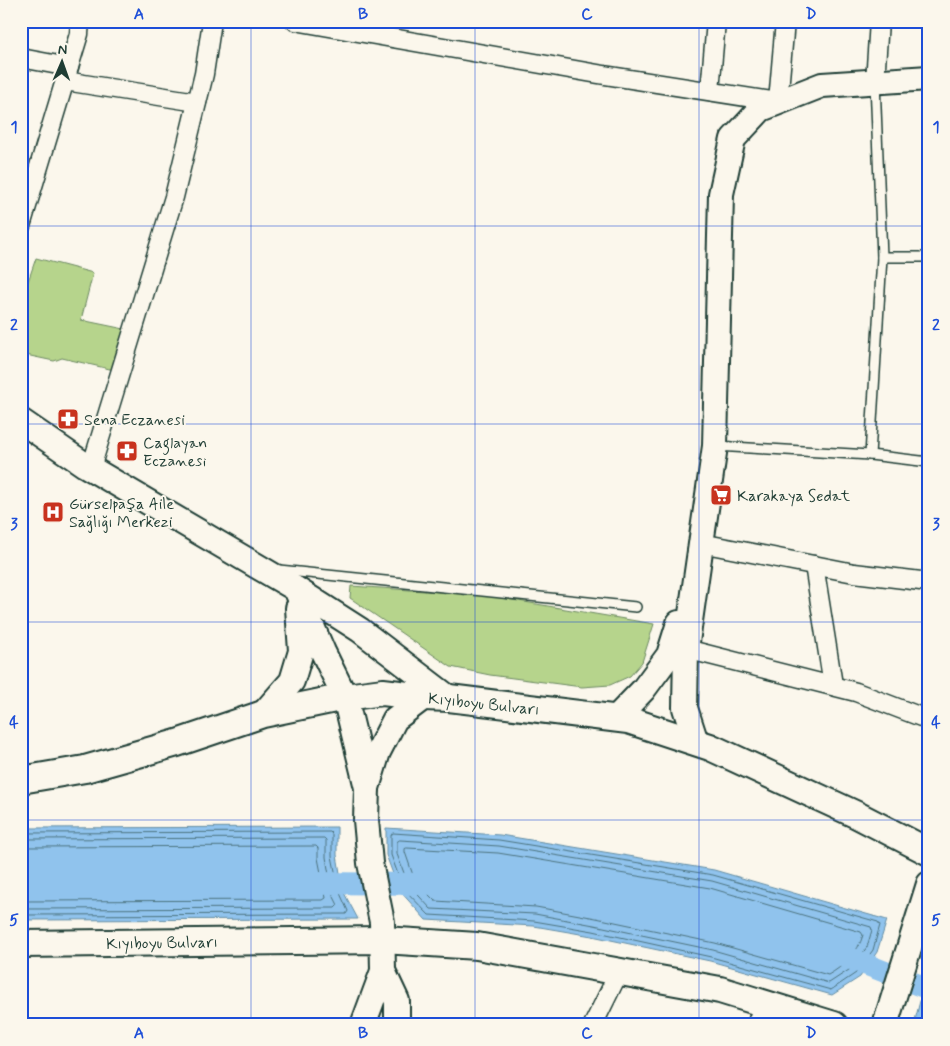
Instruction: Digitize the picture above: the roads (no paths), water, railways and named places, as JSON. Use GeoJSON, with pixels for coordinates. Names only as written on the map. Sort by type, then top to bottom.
{"type":"FeatureCollection","features":[{"type":"Feature","properties":{"kind":"main road"},"geometry":{"type":"LineString","coordinates":[[696,742],[685,708],[686,649],[715,446],[722,194],[733,139],[761,109],[822,85],[929,78]]}},
{"type":"Feature","properties":{"kind":"main road"},"geometry":{"type":"LineString","coordinates":[[21,420],[91,468],[296,589],[360,630],[436,698],[395,719],[378,752],[367,788],[366,820],[370,863],[383,931],[383,971],[363,1025]]}},
{"type":"Feature","properties":{"kind":"main road"},"geometry":{"type":"LineString","coordinates":[[616,718],[643,690],[669,655],[698,567]]}},
{"type":"Feature","properties":{"kind":"main road"},"geometry":{"type":"LineString","coordinates":[[296,589],[345,697],[367,788]]}},
{"type":"Feature","properties":{"kind":"main road"},"geometry":{"type":"LineString","coordinates":[[263,714],[292,681],[301,651],[296,589]]}},
{"type":"Feature","properties":{"kind":"main road","name":"Kıyıboyu Bulvarı"},"geometry":{"type":"LineString","coordinates":[[21,780],[85,769],[177,743],[263,714],[345,697],[383,692],[628,720],[710,747],[857,815],[929,852]]}},
{"type":"Feature","properties":{"kind":"main road"},"geometry":{"type":"LineString","coordinates":[[887,1018],[929,884]]}},
{"type":"Feature","properties":{"kind":"main road","name":"Kıyıboyu Bulvarı"},"geometry":{"type":"LineString","coordinates":[[21,944],[383,931],[720,990],[760,1014],[834,1025]]}},
{"type":"Feature","properties":{"kind":"main road"},"geometry":{"type":"LineString","coordinates":[[383,971],[398,1001],[397,1025]]}},
{"type":"Feature","properties":{"kind":"street"},"geometry":{"type":"LineString","coordinates":[[21,226],[79,34],[80,21]]}},
{"type":"Feature","properties":{"kind":"street"},"geometry":{"type":"LineString","coordinates":[[91,468],[174,197],[198,102],[212,21]]}},
{"type":"Feature","properties":{"kind":"street"},"geometry":{"type":"LineString","coordinates":[[296,21],[598,74],[778,102],[785,21]]}},
{"type":"Feature","properties":{"kind":"street"},"geometry":{"type":"LineString","coordinates":[[710,92],[716,21]]}},
{"type":"Feature","properties":{"kind":"street"},"geometry":{"type":"LineString","coordinates":[[875,82],[878,21]]}},
{"type":"Feature","properties":{"kind":"street"},"geometry":{"type":"LineString","coordinates":[[21,58],[67,74],[198,102]]}},
{"type":"Feature","properties":{"kind":"street"},"geometry":{"type":"LineString","coordinates":[[701,542],[854,573],[929,582]]}},
{"type":"Feature","properties":{"kind":"street"},"geometry":{"type":"LineString","coordinates":[[814,565],[833,685]]}},
{"type":"Feature","properties":{"kind":"street"},"geometry":{"type":"LineString","coordinates":[[686,649],[833,685],[929,720]]}},
{"type":"Feature","properties":{"kind":"street"},"geometry":{"type":"LineString","coordinates":[[593,1025],[619,972]]}},
{"type":"Feature","properties":{"kind":"lane"},"geometry":{"type":"LineString","coordinates":[[870,455],[882,257],[875,82]]}},
{"type":"Feature","properties":{"kind":"lane"},"geometry":{"type":"LineString","coordinates":[[882,257],[929,257]]}},
{"type":"Feature","properties":{"kind":"lane"},"geometry":{"type":"LineString","coordinates":[[715,446],[870,455],[929,462]]}},
{"type":"Feature","properties":{"kind":"lane"},"geometry":{"type":"LineString","coordinates":[[261,569],[636,607]]}},
{"type":"Feature","properties":{"kind":"water"},"geometry":{"type":"Polygon","coordinates":[[[337,827],[337,855],[343,891],[358,919],[21,920],[21,828],[337,827]]]}},
{"type":"Feature","properties":{"kind":"water"},"geometry":{"type":"Polygon","coordinates":[[[386,828],[500,835],[714,870],[887,920],[877,952],[860,977],[832,995],[710,961],[592,936],[534,926],[426,920],[399,890],[386,855],[386,828]]]}},
{"type":"Feature","properties":{"kind":"water"},"geometry":{"type":"Polygon","coordinates":[[[929,967],[929,1025],[914,1024],[929,967]]]}},
{"type":"Feature","properties":{"kind":"waterway"},"geometry":{"type":"LineString","coordinates":[[311,883],[427,884]]}},
{"type":"Feature","properties":{"kind":"waterway"},"geometry":{"type":"LineString","coordinates":[[839,954],[929,989]]}},
{"type":"Feature","properties":{"kind":"place","name":"Sena Eczanesi"},"geometry":{"type":"Point","coordinates":[68,419]}},
{"type":"Feature","properties":{"kind":"place","name":"Caglayan Eczanesi"},"geometry":{"type":"Point","coordinates":[127,451]}},
{"type":"Feature","properties":{"kind":"place","name":"Karakaya Sedat"},"geometry":{"type":"Point","coordinates":[721,495]}},
{"type":"Feature","properties":{"kind":"place","name":"Gürselpaşa Aile Sağlığı Merkezi"},"geometry":{"type":"Point","coordinates":[53,512]}}]}
